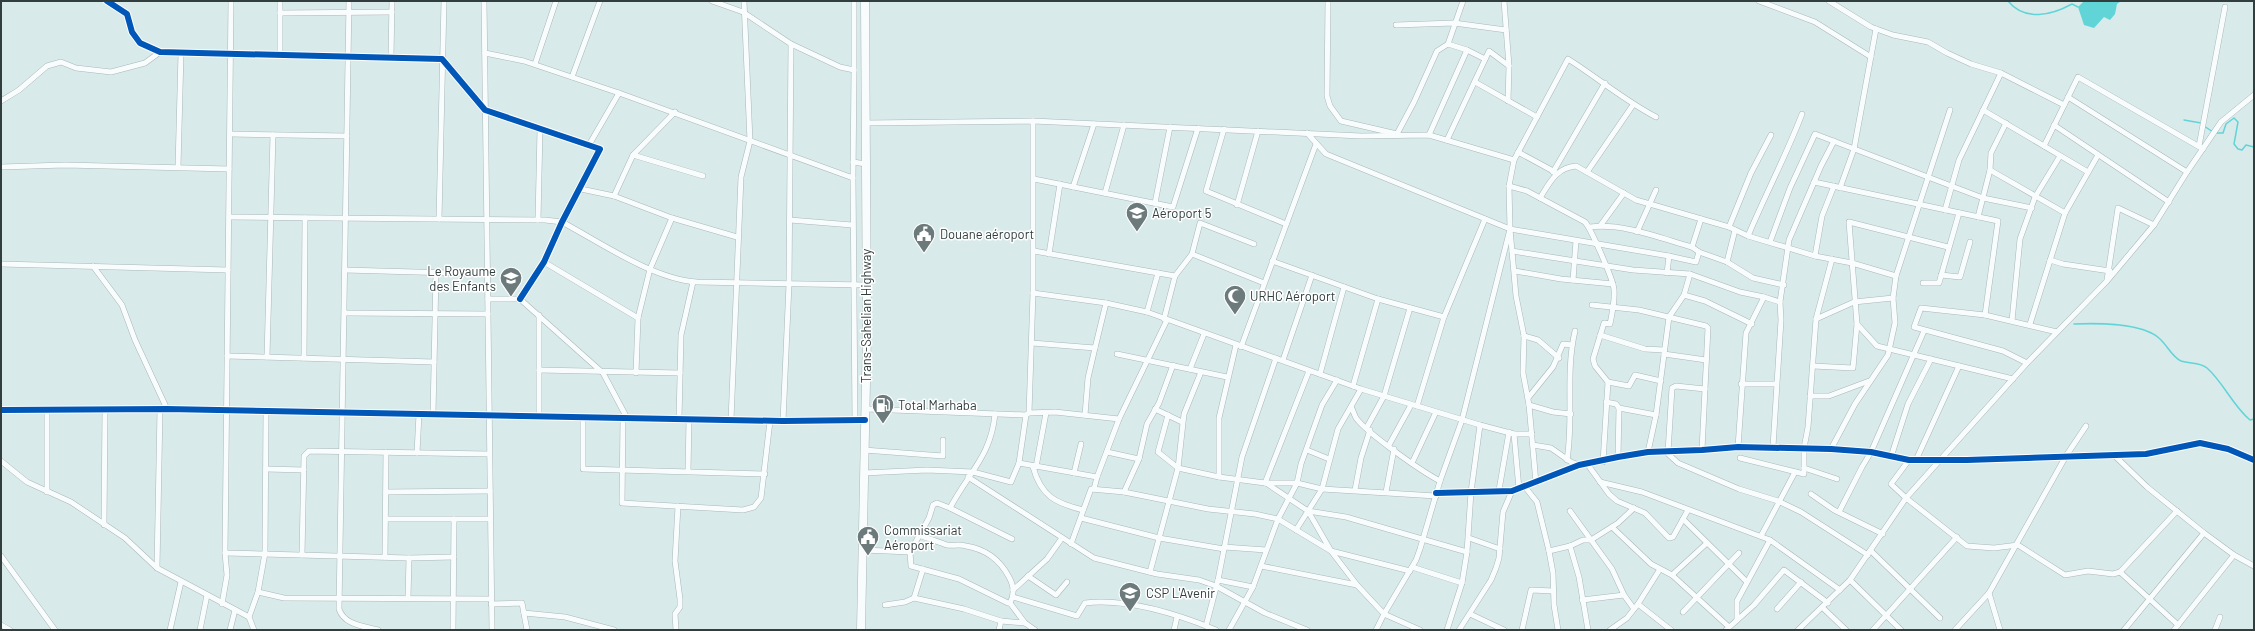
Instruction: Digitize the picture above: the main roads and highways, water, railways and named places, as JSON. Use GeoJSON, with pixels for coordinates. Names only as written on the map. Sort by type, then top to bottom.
{"type":"FeatureCollection","features":[{"type":"Feature","properties":{"kind":"highway","name":"Trans-Sahelian Highway"},"geometry":{"type":"LineString","coordinates":[[862,630],[867,285],[865,1]]}},
{"type":"Feature","properties":{"kind":"water"},"geometry":{"type":"Polygon","coordinates":[[[2084,1],[2121,1],[2117,4],[2115,14],[2110,20],[2104,17],[2094,28],[2084,25],[2078,7],[2084,1]]]}},
{"type":"Feature","properties":{"kind":"waterway"},"geometry":{"type":"LineString","coordinates":[[2008,1],[2015,8],[2030,14],[2056,11],[2072,4],[2078,7]]}},
{"type":"Feature","properties":{"kind":"waterway"},"geometry":{"type":"LineString","coordinates":[[2216,133],[2223,133],[2226,124],[2234,118],[2238,122],[2234,144],[2238,149],[2242,150],[2246,145],[2254,147]]}},
{"type":"Feature","properties":{"kind":"waterway"},"geometry":{"type":"LineString","coordinates":[[2184,120],[2201,123]]}},
{"type":"Feature","properties":{"kind":"waterway"},"geometry":{"type":"LineString","coordinates":[[2204,126],[2213,132]]}},
{"type":"Feature","properties":{"kind":"waterway"},"geometry":{"type":"LineString","coordinates":[[2074,324],[2119,325],[2143,330],[2152,334],[2160,339],[2172,354],[2181,361],[2198,364],[2207,368],[2244,414],[2250,420],[2254,419]]}},
{"type":"Feature","properties":{"kind":"place","name":"Aéroport 5"},"geometry":{"type":"Point","coordinates":[1137,232]}},
{"type":"Feature","properties":{"kind":"place","name":"Douane aéroport"},"geometry":{"type":"Point","coordinates":[924,254]}},
{"type":"Feature","properties":{"kind":"place","name":"Le Royaume des Enfants"},"geometry":{"type":"Point","coordinates":[511,298]}},
{"type":"Feature","properties":{"kind":"place","name":"URHC Aéroport"},"geometry":{"type":"Point","coordinates":[1235,316]}},
{"type":"Feature","properties":{"kind":"place","name":"Total Marhaba"},"geometry":{"type":"Point","coordinates":[883,424]}},
{"type":"Feature","properties":{"kind":"place","name":"Commissariat Aéroport"},"geometry":{"type":"Point","coordinates":[868,556]}},
{"type":"Feature","properties":{"kind":"place","name":"CSP L'Avenir"},"geometry":{"type":"Point","coordinates":[1130,612]}}]}
